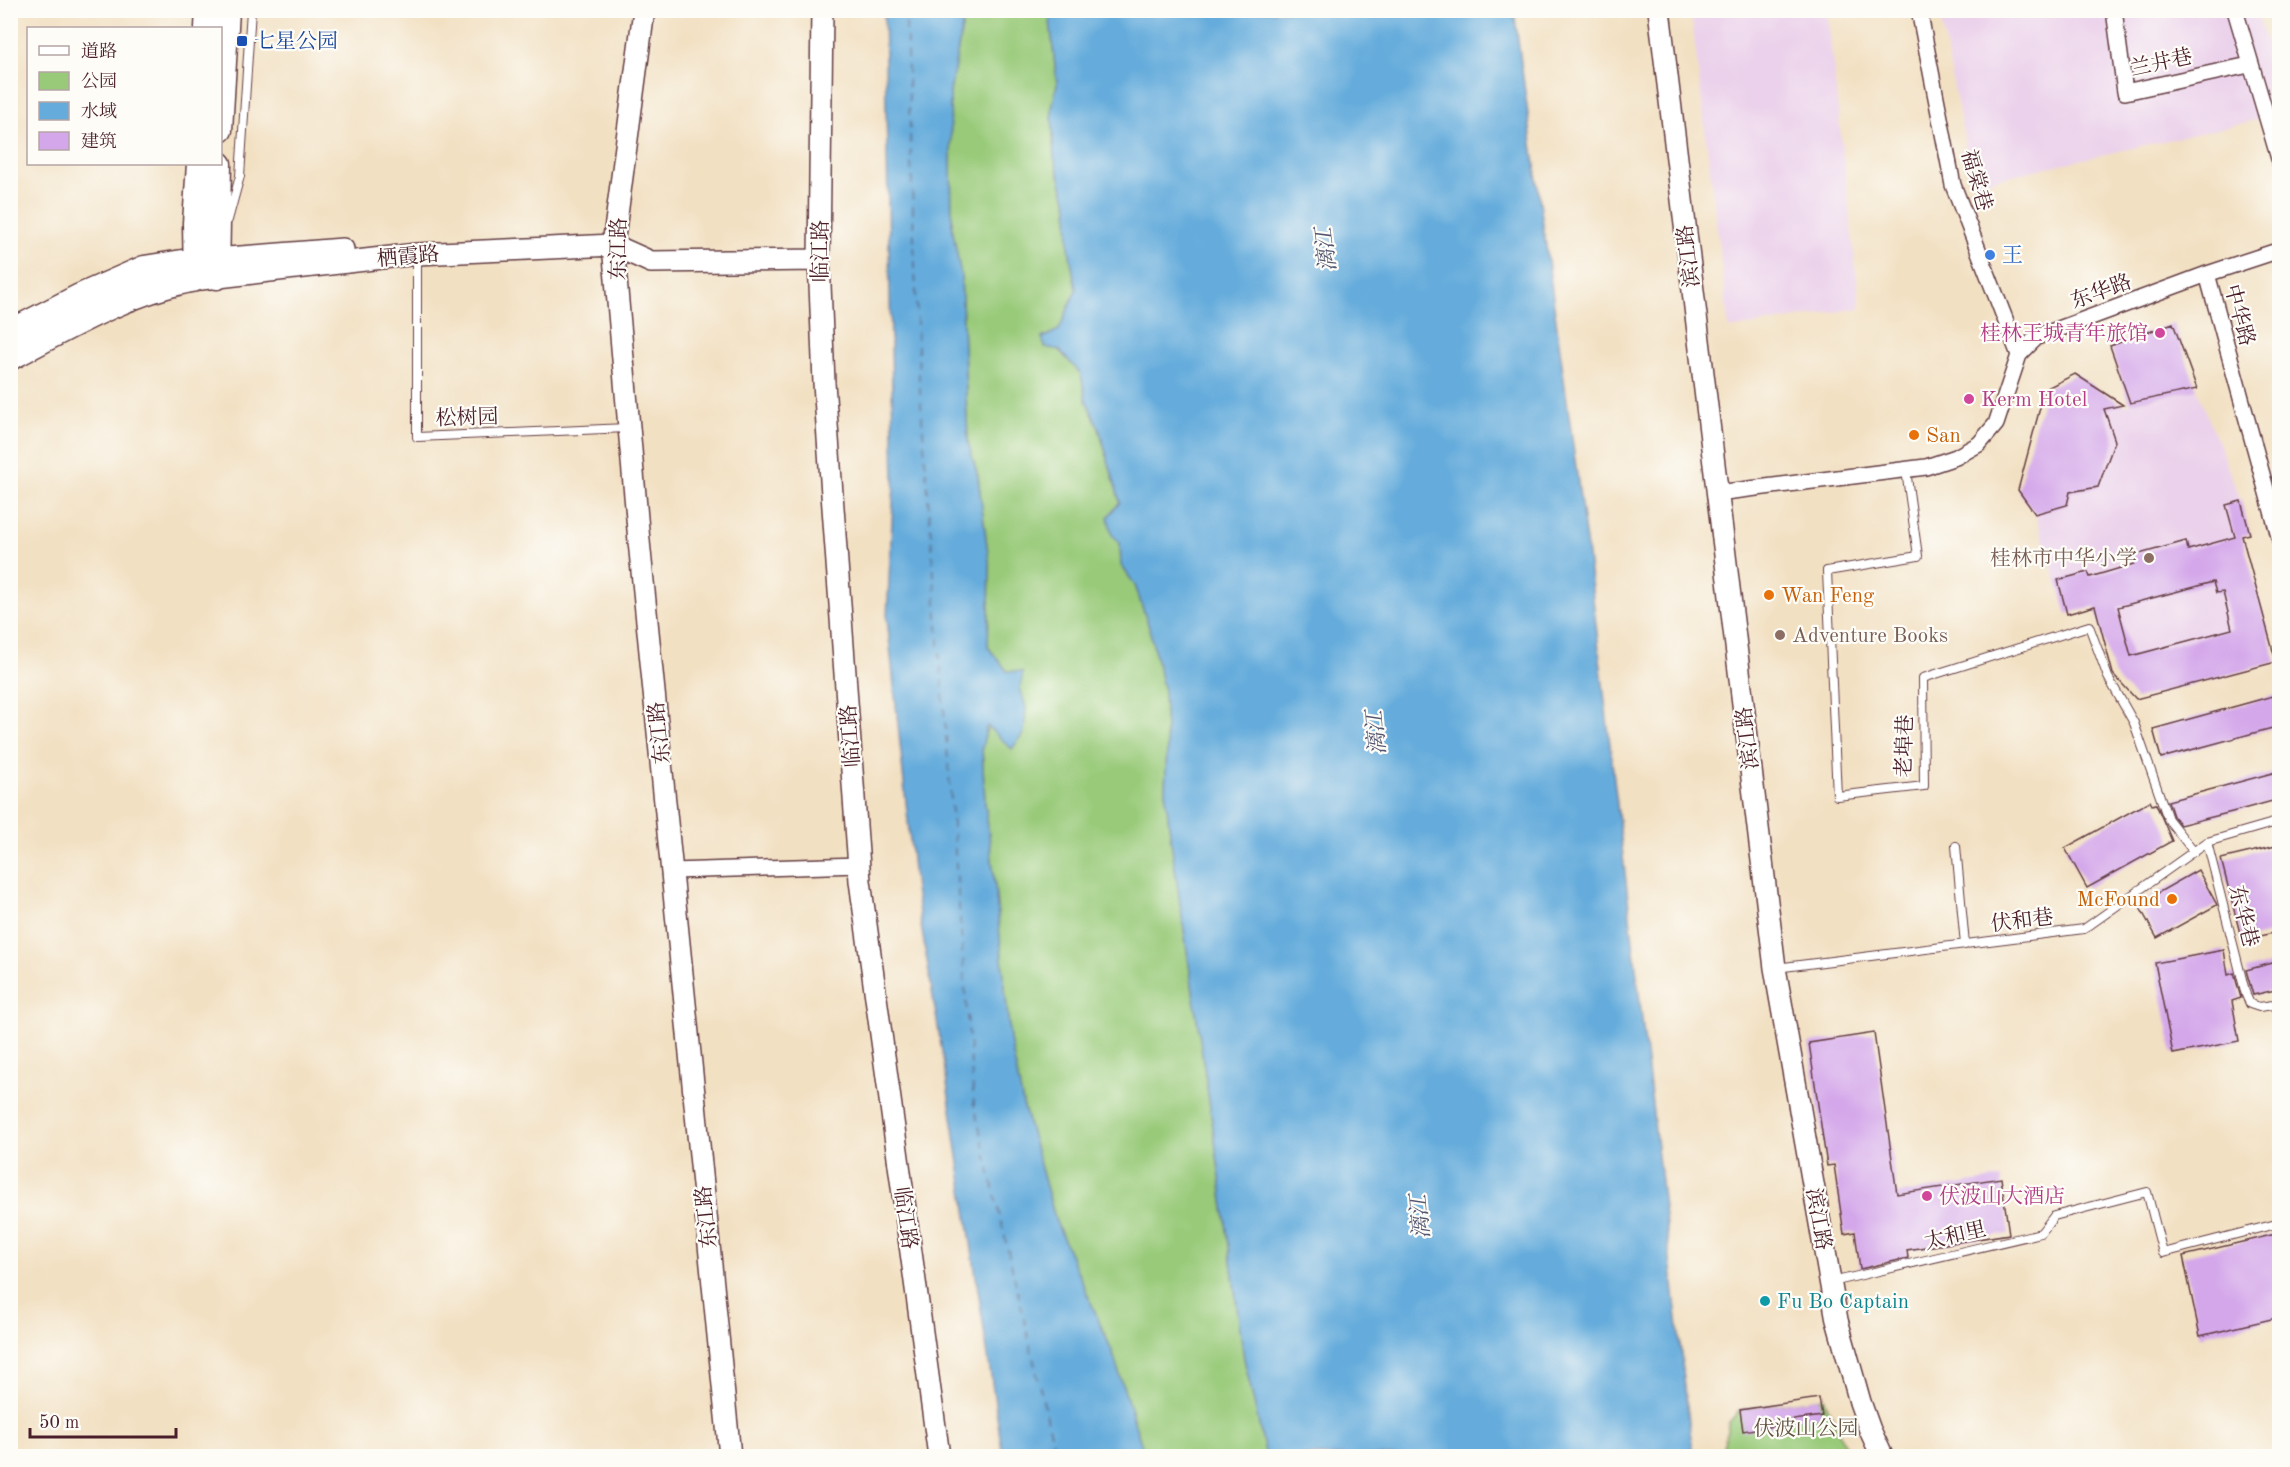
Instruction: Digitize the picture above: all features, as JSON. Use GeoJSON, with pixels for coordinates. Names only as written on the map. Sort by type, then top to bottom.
{"type":"FeatureCollection","features":[{"type":"Feature","properties":{"kind":"main road"},"geometry":{"type":"LineString","coordinates":[[207,27],[208,10]]}},
{"type":"Feature","properties":{"kind":"main road"},"geometry":{"type":"LineString","coordinates":[[222,96],[227,10]]}},
{"type":"Feature","properties":{"kind":"main road"},"geometry":{"type":"LineString","coordinates":[[199,165],[206,269]]}},
{"type":"Feature","properties":{"kind":"main road"},"geometry":{"type":"LineString","coordinates":[[206,269],[219,165]]}},
{"type":"Feature","properties":{"kind":"main road","name":"栖霞路"},"geometry":{"type":"LineString","coordinates":[[10,332],[80,296],[144,268],[206,269]]}},
{"type":"Feature","properties":{"kind":"main road","name":"栖霞路"},"geometry":{"type":"LineString","coordinates":[[10,358],[130,298],[172,284],[206,269]]}},
{"type":"Feature","properties":{"kind":"street","name":"东江路"},"geometry":{"type":"LineString","coordinates":[[644,10],[615,237],[629,428],[730,1456]]}},
{"type":"Feature","properties":{"kind":"street","name":"临江路"},"geometry":{"type":"LineString","coordinates":[[822,10],[819,260],[824,383],[859,865],[939,1456]]}},
{"type":"Feature","properties":{"kind":"street","name":"滨江路"},"geometry":{"type":"LineString","coordinates":[[1659,10],[1775,968],[1837,1320],[1870,1430],[1882,1456]]}},
{"type":"Feature","properties":{"kind":"street","name":"福棠巷"},"geometry":{"type":"LineString","coordinates":[[1919,10],[1953,184],[2019,354]]}},
{"type":"Feature","properties":{"kind":"street","name":"兰井巷"},"geometry":{"type":"LineString","coordinates":[[2114,10],[2125,93],[2249,65]]}},
{"type":"Feature","properties":{"kind":"street"},"geometry":{"type":"LineString","coordinates":[[2235,10],[2249,65],[2280,162]]}},
{"type":"Feature","properties":{"kind":"street","name":"栖霞路"},"geometry":{"type":"LineString","coordinates":[[206,269],[615,237]]}},
{"type":"Feature","properties":{"kind":"street","name":"栖霞路"},"geometry":{"type":"LineString","coordinates":[[206,269],[615,237],[651,262],[819,260]]}},
{"type":"Feature","properties":{"kind":"street","name":"东华路"},"geometry":{"type":"LineString","coordinates":[[2019,354],[2037,337],[2207,274],[2280,250]]}},
{"type":"Feature","properties":{"kind":"street","name":"中华路"},"geometry":{"type":"LineString","coordinates":[[2207,274],[2280,540]]}},
{"type":"Feature","properties":{"kind":"street"},"geometry":{"type":"LineString","coordinates":[[1717,493],[1926,467],[1956,457],[1979,444],[1996,424],[2019,354]]}},
{"type":"Feature","properties":{"kind":"street"},"geometry":{"type":"LineString","coordinates":[[673,871],[859,865]]}},
{"type":"Feature","properties":{"kind":"lane"},"geometry":{"type":"LineString","coordinates":[[206,269],[240,176],[251,10]]}},
{"type":"Feature","properties":{"kind":"lane","name":"松树园"},"geometry":{"type":"LineString","coordinates":[[417,254],[417,437],[629,428]]}},
{"type":"Feature","properties":{"kind":"lane","name":"老埠巷"},"geometry":{"type":"LineString","coordinates":[[1906,470],[1918,556],[1827,571],[1837,796],[1924,786],[1923,678],[2089,626],[2108,677],[2134,723],[2168,819],[2194,852]]}},
{"type":"Feature","properties":{"kind":"lane","name":"伏和巷"},"geometry":{"type":"LineString","coordinates":[[1775,968],[2084,929],[2207,842],[2280,821]]}},
{"type":"Feature","properties":{"kind":"lane","name":"东华巷"},"geometry":{"type":"LineString","coordinates":[[2207,842],[2250,1004],[2259,1007],[2280,1005]]}},
{"type":"Feature","properties":{"kind":"lane"},"geometry":{"type":"LineString","coordinates":[[1956,846],[1965,945]]}},
{"type":"Feature","properties":{"kind":"lane","name":"太和里"},"geometry":{"type":"LineString","coordinates":[[1831,1283],[2041,1233],[2054,1216],[2147,1192],[2163,1253],[2280,1223]]}},
{"type":"Feature","properties":{"kind":"shaded area"},"geometry":{"type":"Polygon","coordinates":[[[1691,11],[1827,11],[1860,308],[1729,329],[1691,11]]]}},
{"type":"Feature","properties":{"kind":"shaded area"},"geometry":{"type":"Polygon","coordinates":[[[1939,11],[2257,11],[2279,88],[2279,115],[1973,184],[1939,11]]]}},
{"type":"Feature","properties":{"kind":"shaded area","name":"桂林市中华小学"},"geometry":{"type":"Polygon","coordinates":[[[2197,389],[2241,501],[2242,536],[2276,662],[2136,699],[2113,674],[2095,607],[2067,614],[2035,514],[2067,505],[2070,492],[2098,487],[2115,441],[2104,409],[2197,389]]]}},
{"type":"Feature","properties":{"kind":"green space"},"geometry":{"type":"Polygon","coordinates":[[[965,11],[1049,11],[1057,84],[1052,109],[1054,157],[1068,206],[1069,248],[1076,290],[1059,330],[1042,338],[1059,350],[1081,374],[1086,400],[1099,428],[1120,502],[1108,517],[1120,542],[1121,565],[1135,585],[1149,627],[1164,691],[1167,750],[1165,790],[1171,841],[1244,1358],[1266,1456],[1145,1456],[1112,1351],[1056,1222],[1023,1104],[1010,1039],[985,803],[982,748],[987,726],[1012,748],[1026,708],[1020,688],[988,647],[990,569],[978,477],[968,442],[961,276],[952,227],[950,92],[965,11]]]}},
{"type":"Feature","properties":{"kind":"green space","name":"伏波山公园"},"geometry":{"type":"Polygon","coordinates":[[[1824,1398],[1849,1456],[1721,1456],[1729,1422],[1740,1410],[1824,1398]]]}},
{"type":"Feature","properties":{"kind":"water"},"geometry":{"type":"Polygon","coordinates":[[[884,11],[965,11],[950,92],[952,227],[961,276],[968,442],[978,477],[990,569],[988,647],[1007,671],[1023,672],[1020,688],[1026,708],[1024,733],[1012,749],[987,726],[982,748],[985,803],[1010,1039],[1023,1104],[1056,1222],[1112,1351],[1145,1456],[1003,1456],[943,1057],[915,889],[887,618],[894,483],[884,11]]]}},
{"type":"Feature","properties":{"kind":"water","name":"漓江"},"geometry":{"type":"Polygon","coordinates":[[[1049,11],[1514,11],[1588,556],[1693,1456],[1266,1456],[1244,1358],[1171,841],[1165,790],[1167,750],[1164,691],[1149,627],[1135,585],[1121,565],[1120,542],[1112,535],[1108,517],[1120,502],[1099,428],[1086,400],[1081,374],[1059,350],[1045,347],[1042,338],[1059,330],[1076,290],[1069,248],[1068,206],[1054,157],[1052,109],[1057,84],[1049,11]]]}},
{"type":"Feature","properties":{"kind":"building"},"geometry":{"type":"Polygon","coordinates":[[[2173,323],[2197,389],[2130,403],[2110,346],[2173,323]]]}},
{"type":"Feature","properties":{"kind":"building"},"geometry":{"type":"Polygon","coordinates":[[[2075,374],[2123,405],[2104,409],[2115,441],[2098,487],[2070,492],[2067,505],[2035,514],[2018,490],[2045,389],[2075,374]]]}},
{"type":"Feature","properties":{"kind":"building"},"geometry":{"type":"Polygon","coordinates":[[[2241,501],[2250,534],[2242,536],[2276,662],[2136,699],[2113,674],[2095,606],[2067,614],[2058,580],[2088,572],[2090,577],[2134,564],[2132,556],[2186,541],[2188,550],[2235,537],[2226,505],[2241,501]],[[2213,582],[2118,607],[2131,656],[2232,629],[2223,592],[2216,593],[2213,582]]]}},
{"type":"Feature","properties":{"kind":"building"},"geometry":{"type":"Polygon","coordinates":[[[2280,694],[2280,726],[2161,758],[2153,729],[2280,694]]]}},
{"type":"Feature","properties":{"kind":"building"},"geometry":{"type":"Polygon","coordinates":[[[2280,771],[2280,799],[2180,825],[2173,816],[2168,801],[2280,771]]]}},
{"type":"Feature","properties":{"kind":"building"},"geometry":{"type":"Polygon","coordinates":[[[2150,801],[2152,805],[2156,804],[2172,841],[2087,888],[2065,848],[2150,801]]]}},
{"type":"Feature","properties":{"kind":"building"},"geometry":{"type":"Polygon","coordinates":[[[2280,845],[2280,931],[2242,941],[2221,859],[2280,845]]]}},
{"type":"Feature","properties":{"kind":"building"},"geometry":{"type":"Polygon","coordinates":[[[2198,870],[2217,905],[2157,938],[2138,904],[2198,870]]]}},
{"type":"Feature","properties":{"kind":"building"},"geometry":{"type":"Polygon","coordinates":[[[2224,950],[2228,975],[2234,973],[2241,998],[2232,1001],[2239,1041],[2173,1054],[2155,963],[2224,950]]]}},
{"type":"Feature","properties":{"kind":"building"},"geometry":{"type":"Polygon","coordinates":[[[2280,961],[2280,989],[2253,995],[2246,970],[2280,961]]]}},
{"type":"Feature","properties":{"kind":"building","name":"伏波山大酒店"},"geometry":{"type":"Polygon","coordinates":[[[1874,1033],[1897,1194],[2001,1178],[2009,1234],[1907,1250],[1908,1258],[1860,1269],[1855,1232],[1844,1234],[1834,1165],[1827,1166],[1809,1043],[1874,1033]]]}},
{"type":"Feature","properties":{"kind":"building"},"geometry":{"type":"Polygon","coordinates":[[[2280,1233],[2280,1317],[2200,1336],[2183,1256],[2280,1233]]]}},
{"type":"Feature","properties":{"kind":"building"},"geometry":{"type":"Polygon","coordinates":[[[1819,1398],[1822,1416],[1786,1421],[1787,1424],[1743,1431],[1740,1410],[1819,1398]]]}},
{"type":"Feature","properties":{"kind":"ferry route"},"geometry":{"type":"LineString","coordinates":[[910,10],[906,21],[919,377],[974,1105],[1056,1456]]}},
{"type":"Feature","properties":{"kind":"place","name":"七星公园"},"geometry":{"type":"Point","coordinates":[242,41]}},
{"type":"Feature","properties":{"kind":"place","name":"王"},"geometry":{"type":"Point","coordinates":[1990,255]}},
{"type":"Feature","properties":{"kind":"place","name":"桂林王城青年旅馆"},"geometry":{"type":"Point","coordinates":[2160,333]}},
{"type":"Feature","properties":{"kind":"place","name":"Kerm Hotel"},"geometry":{"type":"Point","coordinates":[1969,399]}},
{"type":"Feature","properties":{"kind":"place","name":"San"},"geometry":{"type":"Point","coordinates":[1914,435]}},
{"type":"Feature","properties":{"kind":"place","name":"桂林市中华小学"},"geometry":{"type":"Point","coordinates":[2149,558]}},
{"type":"Feature","properties":{"kind":"place","name":"Wan Feng"},"geometry":{"type":"Point","coordinates":[1769,595]}},
{"type":"Feature","properties":{"kind":"place","name":"Adventure Books"},"geometry":{"type":"Point","coordinates":[1780,635]}},
{"type":"Feature","properties":{"kind":"place","name":"McFound"},"geometry":{"type":"Point","coordinates":[2172,899]}},
{"type":"Feature","properties":{"kind":"place","name":"伏波山大酒店"},"geometry":{"type":"Point","coordinates":[1927,1196]}},
{"type":"Feature","properties":{"kind":"place","name":"Fu Bo Captain"},"geometry":{"type":"Point","coordinates":[1765,1301]}}]}
